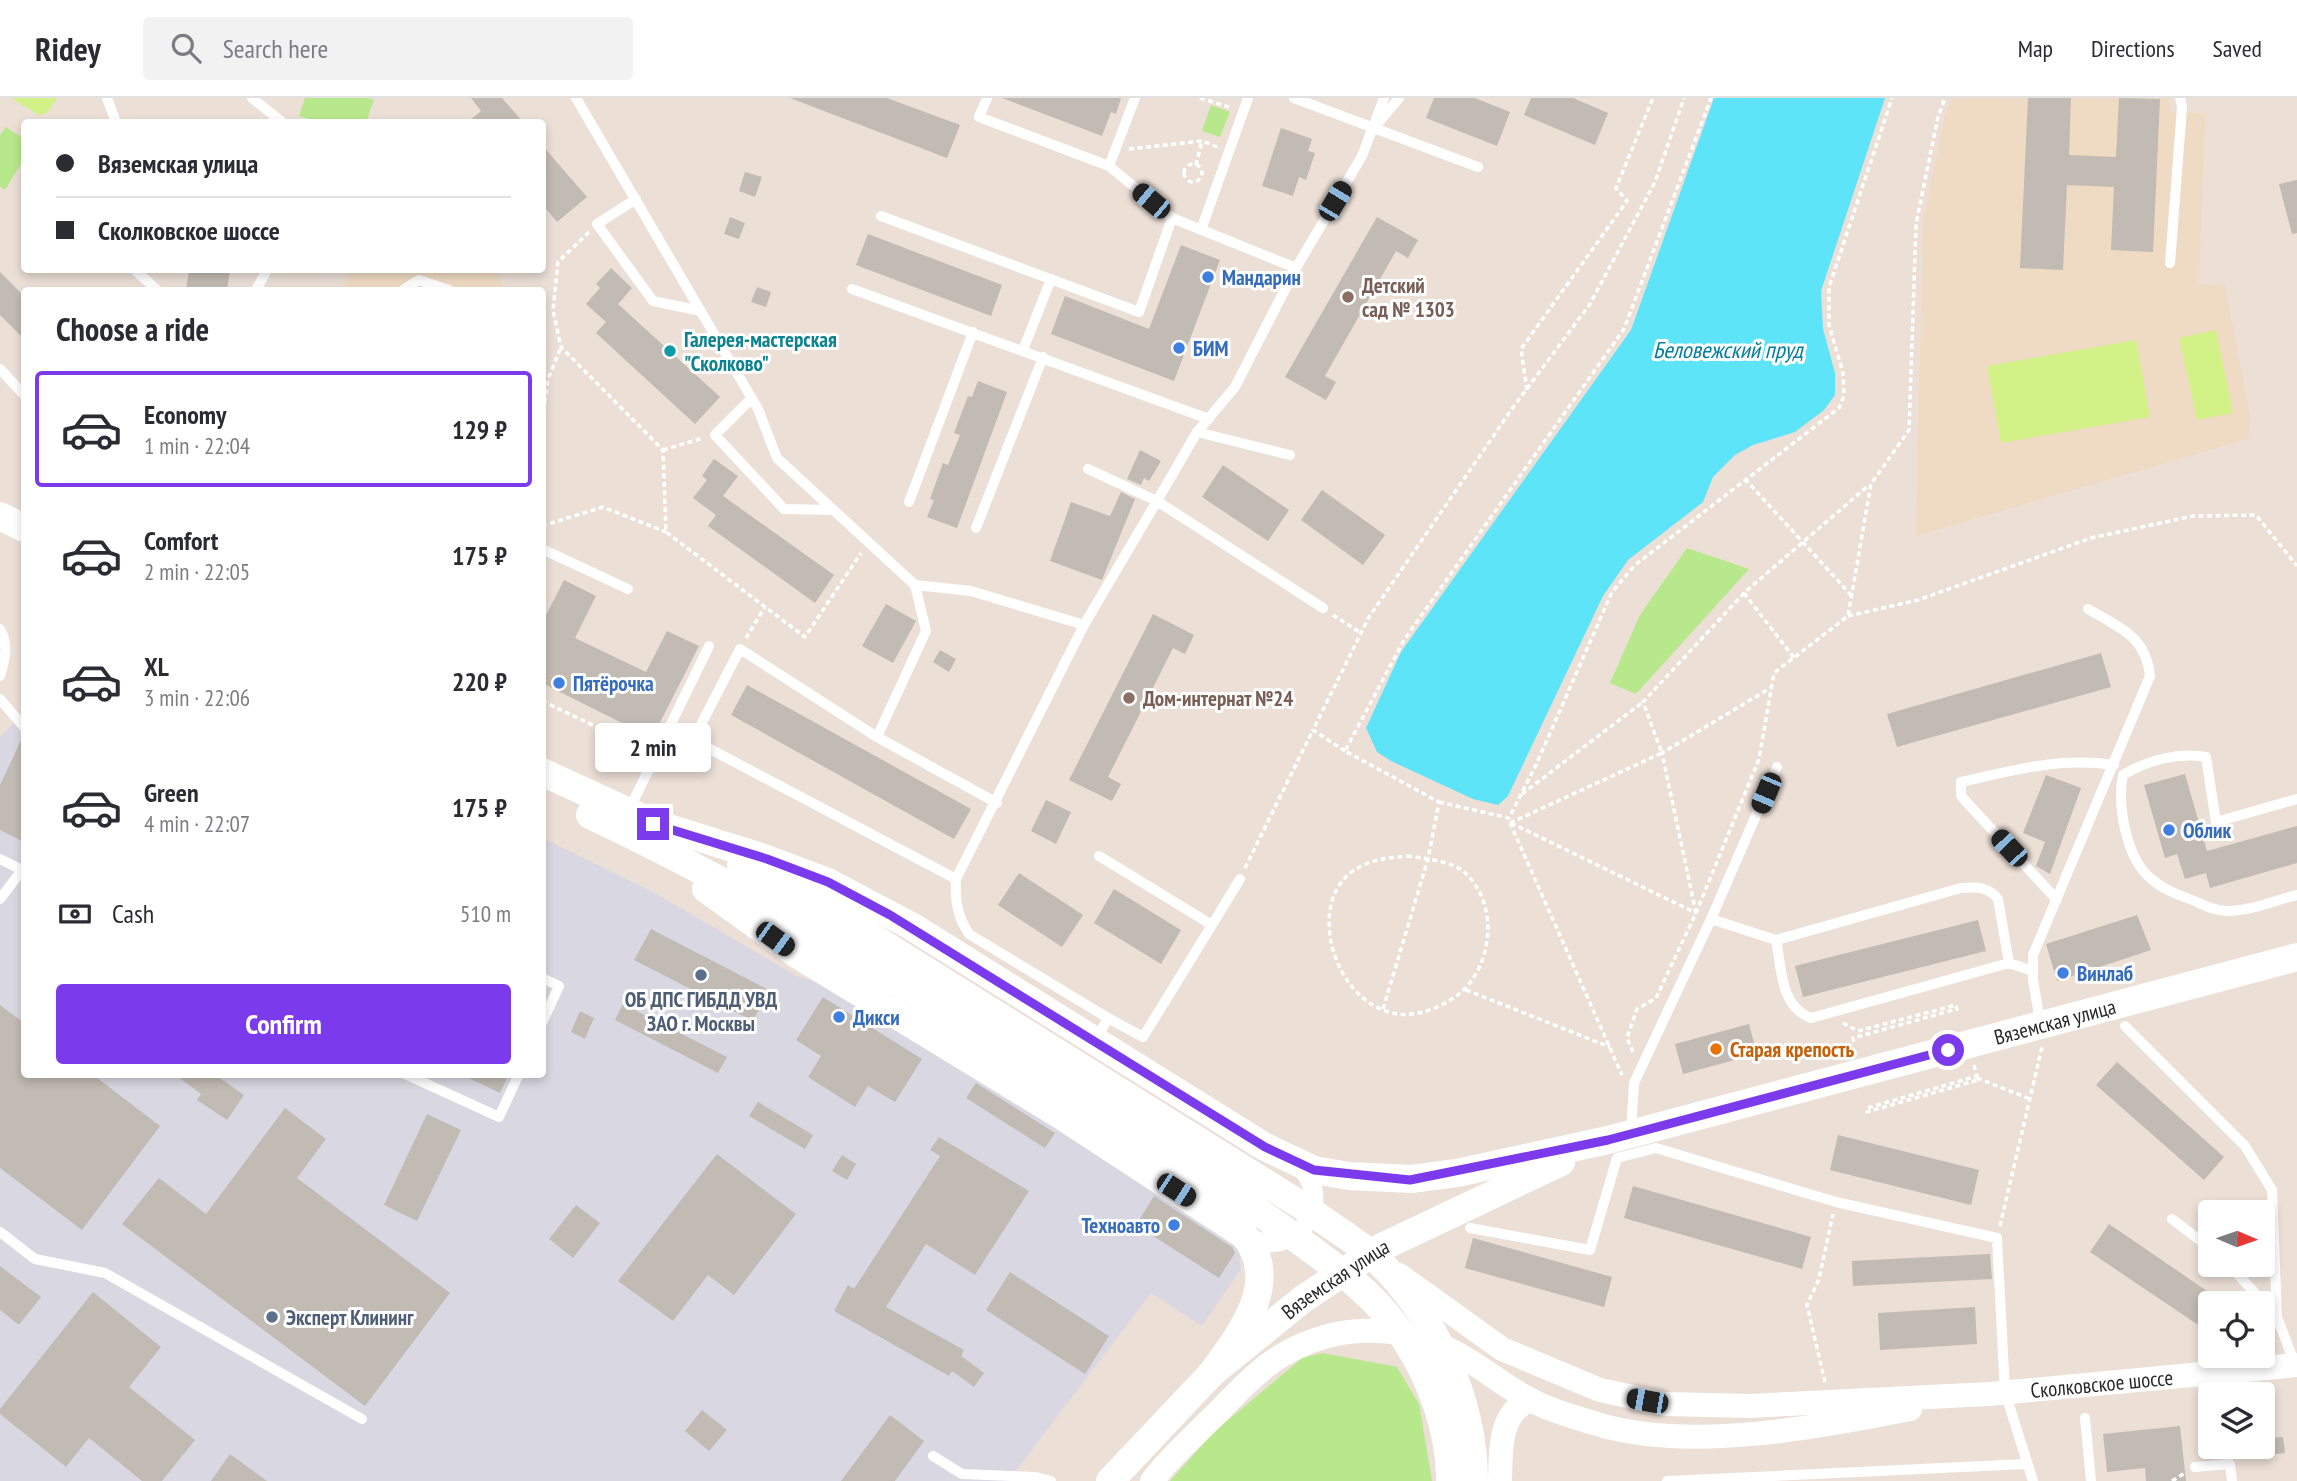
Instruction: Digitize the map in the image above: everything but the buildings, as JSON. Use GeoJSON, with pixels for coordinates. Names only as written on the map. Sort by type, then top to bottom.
{"type":"FeatureCollection","features":[{"type":"Feature","properties":{"kind":"main road"},"geometry":{"type":"LineString","coordinates":[[0,516],[21,526]]}},
{"type":"Feature","properties":{"kind":"main road"},"geometry":{"type":"LineString","coordinates":[[0,537],[21,548]]}},
{"type":"Feature","properties":{"kind":"main road"},"geometry":{"type":"LineString","coordinates":[[546,774],[845,920],[1239,1196],[1349,1278],[1376,1303],[1407,1342],[1471,1438],[1474,1481]]}},
{"type":"Feature","properties":{"kind":"main road"},"geometry":{"type":"LineString","coordinates":[[546,795],[744,893],[1043,1058],[1312,1212],[1373,1256],[1421,1314],[1438,1342],[1450,1407],[1447,1444],[1450,1481]]}},
{"type":"Feature","properties":{"kind":"main road"},"geometry":{"type":"LineString","coordinates":[[601,820],[697,882],[795,953],[1059,1114],[1244,1235],[1256,1254],[1259,1278],[1256,1302],[1243,1331],[1212,1373]]}},
{"type":"Feature","properties":{"kind":"main road"},"geometry":{"type":"LineString","coordinates":[[653,824],[767,859],[828,882],[1102,1029],[1265,1147],[1305,1166]]}},
{"type":"Feature","properties":{"kind":"main road","name":"Вяземская улица"},"geometry":{"type":"LineString","coordinates":[[1305,1166],[1410,1180],[1619,1137],[2041,1036],[2297,957]]}},
{"type":"Feature","properties":{"kind":"main road","name":"Вяземская улица"},"geometry":{"type":"LineString","coordinates":[[1110,1481],[1212,1373],[1303,1299],[1380,1248],[1619,1137]]}},
{"type":"Feature","properties":{"kind":"street"},"geometry":{"type":"LineString","coordinates":[[1244,1235],[1258,1242],[1281,1242],[1295,1235],[1306,1224],[1314,1202],[1313,1187],[1305,1166]]}},
{"type":"Feature","properties":{"kind":"street"},"geometry":{"type":"LineString","coordinates":[[1373,1256],[1503,1349],[1600,1390],[1666,1404],[1750,1406],[1997,1393]]}},
{"type":"Feature","properties":{"kind":"street"},"geometry":{"type":"LineString","coordinates":[[1152,1481],[1238,1392],[1279,1357],[1314,1340],[1353,1331],[1392,1330],[1419,1336],[1451,1350],[1530,1400],[1606,1426],[1694,1436],[1850,1421],[1997,1393]]}},
{"type":"Feature","properties":{"kind":"street","name":"Сколковское шоссе"},"geometry":{"type":"LineString","coordinates":[[1997,1393],[2296,1365]]}},
{"type":"Feature","properties":{"kind":"street"},"geometry":{"type":"LineString","coordinates":[[1500,1481],[1502,1439],[1508,1418],[1514,1409],[1530,1400]]}},
{"type":"Feature","properties":{"kind":"lane"},"geometry":{"type":"LineString","coordinates":[[107,98],[115,119]]}},
{"type":"Feature","properties":{"kind":"lane"},"geometry":{"type":"LineString","coordinates":[[252,98],[278,119]]}},
{"type":"Feature","properties":{"kind":"lane"},"geometry":{"type":"LineString","coordinates":[[576,98],[752,398],[777,458],[915,585],[926,632],[877,737]]}},
{"type":"Feature","properties":{"kind":"lane"},"geometry":{"type":"LineString","coordinates":[[987,98],[979,117],[1109,166],[1172,218],[1296,268]]}},
{"type":"Feature","properties":{"kind":"lane"},"geometry":{"type":"LineString","coordinates":[[1109,166],[1135,98]]}},
{"type":"Feature","properties":{"kind":"lane"},"geometry":{"type":"LineString","coordinates":[[1201,230],[1248,98]]}},
{"type":"Feature","properties":{"kind":"lane"},"geometry":{"type":"LineString","coordinates":[[1294,98],[1478,167]]}},
{"type":"Feature","properties":{"kind":"lane"},"geometry":{"type":"LineString","coordinates":[[1240,879],[1143,1037],[1102,1029],[969,934],[957,909],[956,879],[997,803],[1084,625],[1197,432],[1235,387],[1296,268],[1362,156],[1384,98]]}},
{"type":"Feature","properties":{"kind":"lane"},"geometry":{"type":"LineString","coordinates":[[1374,128],[1399,98]]}},
{"type":"Feature","properties":{"kind":"lane"},"geometry":{"type":"LineString","coordinates":[[2170,263],[2180,98]]}},
{"type":"Feature","properties":{"kind":"lane"},"geometry":{"type":"LineString","coordinates":[[636,198],[597,224],[653,301],[701,311]]}},
{"type":"Feature","properties":{"kind":"lane"},"geometry":{"type":"LineString","coordinates":[[881,216],[1139,312],[1172,218]]}},
{"type":"Feature","properties":{"kind":"lane"},"geometry":{"type":"LineString","coordinates":[[138,273],[154,287]]}},
{"type":"Feature","properties":{"kind":"lane"},"geometry":{"type":"LineString","coordinates":[[1023,350],[1051,279]]}},
{"type":"Feature","properties":{"kind":"lane"},"geometry":{"type":"LineString","coordinates":[[405,287],[419,280],[440,287]]}},
{"type":"Feature","properties":{"kind":"lane"},"geometry":{"type":"LineString","coordinates":[[852,289],[1209,419]]}},
{"type":"Feature","properties":{"kind":"lane"},"geometry":{"type":"LineString","coordinates":[[909,502],[973,332]]}},
{"type":"Feature","properties":{"kind":"lane"},"geometry":{"type":"LineString","coordinates":[[976,528],[1043,358]]}},
{"type":"Feature","properties":{"kind":"lane"},"geometry":{"type":"LineString","coordinates":[[0,369],[21,392]]}},
{"type":"Feature","properties":{"kind":"lane"},"geometry":{"type":"LineString","coordinates":[[752,398],[715,435],[785,509],[833,510]]}},
{"type":"Feature","properties":{"kind":"lane"},"geometry":{"type":"LineString","coordinates":[[1197,432],[1290,455]]}},
{"type":"Feature","properties":{"kind":"lane"},"geometry":{"type":"LineString","coordinates":[[1088,469],[1157,501],[1323,608]]}},
{"type":"Feature","properties":{"kind":"lane"},"geometry":{"type":"LineString","coordinates":[[546,551],[628,589]]}},
{"type":"Feature","properties":{"kind":"lane"},"geometry":{"type":"LineString","coordinates":[[915,585],[971,591],[1084,625]]}},
{"type":"Feature","properties":{"kind":"lane"},"geometry":{"type":"LineString","coordinates":[[2041,1036],[2033,971],[2034,955],[2150,676],[2145,650],[2135,638],[2088,609]]}},
{"type":"Feature","properties":{"kind":"lane"},"geometry":{"type":"LineString","coordinates":[[0,629],[5,637],[5,659],[0,676]]}},
{"type":"Feature","properties":{"kind":"lane"},"geometry":{"type":"LineString","coordinates":[[628,812],[709,646]]}},
{"type":"Feature","properties":{"kind":"lane"},"geometry":{"type":"LineString","coordinates":[[956,879],[693,740],[740,649],[877,737],[997,803]]}},
{"type":"Feature","properties":{"kind":"lane"},"geometry":{"type":"LineString","coordinates":[[0,699],[21,724]]}},
{"type":"Feature","properties":{"kind":"lane"},"geometry":{"type":"LineString","coordinates":[[2297,799],[2216,822],[2206,757],[2191,755],[2170,757],[2136,767],[2123,775],[2120,788],[2123,817],[2133,852],[2146,875],[2163,888],[2213,909],[2226,911],[2297,894]]}},
{"type":"Feature","properties":{"kind":"lane"},"geometry":{"type":"LineString","coordinates":[[2057,900],[1961,796],[1961,782],[2052,762],[2081,760],[2114,765]]}},
{"type":"Feature","properties":{"kind":"lane"},"geometry":{"type":"LineString","coordinates":[[1619,1137],[1634,1083],[1711,919],[1777,767]]}},
{"type":"Feature","properties":{"kind":"lane"},"geometry":{"type":"LineString","coordinates":[[1099,856],[1212,925]]}},
{"type":"Feature","properties":{"kind":"lane"},"geometry":{"type":"LineString","coordinates":[[0,859],[21,870]]}},
{"type":"Feature","properties":{"kind":"lane"},"geometry":{"type":"LineString","coordinates":[[0,899],[21,873]]}},
{"type":"Feature","properties":{"kind":"lane"},"geometry":{"type":"LineString","coordinates":[[1711,919],[1776,940],[1961,888],[1981,887],[1991,891],[1998,899],[2009,963]]}},
{"type":"Feature","properties":{"kind":"lane"},"geometry":{"type":"LineString","coordinates":[[1776,940],[1789,1004],[1797,1013],[1811,1018],[2009,963],[2033,971]]}},
{"type":"Feature","properties":{"kind":"lane"},"geometry":{"type":"LineString","coordinates":[[546,980],[559,986],[546,1014]]}},
{"type":"Feature","properties":{"kind":"lane"},"geometry":{"type":"LineString","coordinates":[[2126,1026],[2245,1146],[2272,1190],[2277,1317],[2296,1365]]}},
{"type":"Feature","properties":{"kind":"lane"},"geometry":{"type":"LineString","coordinates":[[414,1078],[499,1117],[517,1078]]}},
{"type":"Feature","properties":{"kind":"lane"},"geometry":{"type":"LineString","coordinates":[[1471,1228],[1590,1250],[1617,1158],[1656,1148],[1836,1202],[1997,1238],[1997,1393],[2033,1481]]}},
{"type":"Feature","properties":{"kind":"lane"},"geometry":{"type":"LineString","coordinates":[[2172,1220],[2198,1239]]}},
{"type":"Feature","properties":{"kind":"lane"},"geometry":{"type":"LineString","coordinates":[[0,1232],[35,1259],[105,1273],[362,1419]]}},
{"type":"Feature","properties":{"kind":"lane"},"geometry":{"type":"LineString","coordinates":[[2241,1278],[2277,1317]]}},
{"type":"Feature","properties":{"kind":"lane"},"geometry":{"type":"LineString","coordinates":[[2085,1418],[2091,1481]]}},
{"type":"Feature","properties":{"kind":"lane"},"geometry":{"type":"LineString","coordinates":[[933,1456],[962,1474],[1051,1481]]}},
{"type":"Feature","properties":{"kind":"lane"},"geometry":{"type":"LineString","coordinates":[[1667,1481],[2026,1464]]}},
{"type":"Feature","properties":{"kind":"lane"},"geometry":{"type":"LineString","coordinates":[[2195,1467],[2230,1464],[2232,1481]]}},
{"type":"Feature","properties":{"kind":"path"},"geometry":{"type":"LineString","coordinates":[[1200,98],[1244,111]]}},
{"type":"Feature","properties":{"kind":"path"},"geometry":{"type":"LineString","coordinates":[[1527,390],[1521,349],[1627,201],[1616,188],[1653,98]]}},
{"type":"Feature","properties":{"kind":"path"},"geometry":{"type":"LineString","coordinates":[[1240,879],[1361,634],[1527,390],[1590,304],[1655,182],[1684,98]]}},
{"type":"Feature","properties":{"kind":"path"},"geometry":{"type":"LineString","coordinates":[[1345,751],[1404,640],[1624,329],[1711,98]]}},
{"type":"Feature","properties":{"kind":"path"},"geometry":{"type":"LineString","coordinates":[[1892,98],[1829,287],[1829,325],[1843,373],[1844,396],[1839,408],[1635,565],[1612,592],[1509,820],[1623,1077],[1633,1052],[1627,1038],[1637,1009],[1657,998],[1696,913],[1759,759],[1774,674],[1847,616],[1918,600],[2091,538],[2193,516],[2256,515],[2297,566]]}},
{"type":"Feature","properties":{"kind":"path"},"geometry":{"type":"LineString","coordinates":[[1520,796],[1643,702],[1744,593],[1871,484],[1909,430],[1916,224],[1938,117],[1945,98]]}},
{"type":"Feature","properties":{"kind":"path"},"geometry":{"type":"LineString","coordinates":[[1196,164],[1185,170],[1190,181],[1201,176],[1196,164],[1202,141]]}},
{"type":"Feature","properties":{"kind":"path"},"geometry":{"type":"LineString","coordinates":[[1115,150],[1202,141],[1229,152]]}},
{"type":"Feature","properties":{"kind":"path"},"geometry":{"type":"LineString","coordinates":[[597,224],[558,262],[553,310],[561,347],[663,450],[666,532]]}},
{"type":"Feature","properties":{"kind":"path"},"geometry":{"type":"LineString","coordinates":[[546,395],[548,379],[561,347]]}},
{"type":"Feature","properties":{"kind":"path"},"geometry":{"type":"LineString","coordinates":[[663,450],[715,435]]}},
{"type":"Feature","properties":{"kind":"path"},"geometry":{"type":"LineString","coordinates":[[1745,479],[1853,596]]}},
{"type":"Feature","properties":{"kind":"path"},"geometry":{"type":"LineString","coordinates":[[1847,616],[1853,596],[1871,484]]}},
{"type":"Feature","properties":{"kind":"path"},"geometry":{"type":"LineString","coordinates":[[546,525],[603,507],[666,532],[805,637],[868,542]]}},
{"type":"Feature","properties":{"kind":"path"},"geometry":{"type":"LineString","coordinates":[[1744,593],[1794,658]]}},
{"type":"Feature","properties":{"kind":"path"},"geometry":{"type":"LineString","coordinates":[[740,649],[765,607]]}},
{"type":"Feature","properties":{"kind":"path"},"geometry":{"type":"LineString","coordinates":[[1323,608],[1361,634]]}},
{"type":"Feature","properties":{"kind":"path"},"geometry":{"type":"LineString","coordinates":[[1509,820],[1662,753],[1772,687]]}},
{"type":"Feature","properties":{"kind":"path"},"geometry":{"type":"LineString","coordinates":[[1643,702],[1662,753],[1696,913]]}},
{"type":"Feature","properties":{"kind":"path"},"geometry":{"type":"LineString","coordinates":[[546,703],[680,766]]}},
{"type":"Feature","properties":{"kind":"path"},"geometry":{"type":"LineString","coordinates":[[1314,730],[1345,751],[1439,802],[1509,820],[1711,919]]}},
{"type":"Feature","properties":{"kind":"path"},"geometry":{"type":"LineString","coordinates":[[1383,1009],[1429,859],[1439,802]]}},
{"type":"Feature","properties":{"kind":"path"},"geometry":{"type":"LineString","coordinates":[[1407,856],[1429,859],[1461,869],[1482,893],[1488,919],[1487,946],[1466,990],[1426,1012],[1402,1015],[1363,1001],[1342,977],[1334,950],[1330,917],[1336,891],[1354,870],[1378,859],[1407,856]]}},
{"type":"Feature","properties":{"kind":"path"},"geometry":{"type":"LineString","coordinates":[[1466,990],[1610,1047]]}},
{"type":"Feature","properties":{"kind":"path"},"geometry":{"type":"LineString","coordinates":[[1854,1043],[1853,1038],[1860,1037],[1957,1009],[1956,1005],[1858,1031],[1860,1037]]}},
{"type":"Feature","properties":{"kind":"path"},"geometry":{"type":"LineString","coordinates":[[1997,1238],[2030,1098],[2041,1036]]}},
{"type":"Feature","properties":{"kind":"path"},"geometry":{"type":"LineString","coordinates":[[1974,1065],[1977,1077]]}},
{"type":"Feature","properties":{"kind":"path"},"geometry":{"type":"LineString","coordinates":[[1977,1077],[1867,1112],[1867,1108],[1977,1077],[2030,1098]]}},
{"type":"Feature","properties":{"kind":"path"},"geometry":{"type":"LineString","coordinates":[[1813,1402],[1826,1381],[1807,1305],[1819,1279],[1836,1202]]}},
{"type":"Feature","properties":{"kind":"shaded area"},"geometry":{"type":"Polygon","coordinates":[[[1952,98],[2168,98],[2171,112],[2205,113],[2199,284],[2225,286],[2250,415],[2248,439],[1916,536],[1923,223],[1944,119],[1952,98]]]}},
{"type":"Feature","properties":{"kind":"shaded area"},"geometry":{"type":"Polygon","coordinates":[[[349,273],[490,273],[500,276],[503,287],[343,287],[349,273]]]}},
{"type":"Feature","properties":{"kind":"shaded area"},"geometry":{"type":"Polygon","coordinates":[[[21,715],[21,1078],[546,1078],[546,839],[655,893],[797,976],[846,991],[1239,1244],[1241,1269],[1202,1326],[1151,1293],[1008,1481],[0,1481],[0,737],[21,715]]]}},
{"type":"Feature","properties":{"kind":"green space"},"geometry":{"type":"Polygon","coordinates":[[[11,98],[57,98],[47,113],[39,115],[11,98]]]}},
{"type":"Feature","properties":{"kind":"green space"},"geometry":{"type":"Polygon","coordinates":[[[305,98],[374,100],[367,119],[309,119],[299,116],[305,98]]]}},
{"type":"Feature","properties":{"kind":"green space"},"geometry":{"type":"Polygon","coordinates":[[[1211,105],[1230,112],[1220,137],[1202,131],[1211,105]]]}},
{"type":"Feature","properties":{"kind":"green space"},"geometry":{"type":"Polygon","coordinates":[[[6,127],[21,137],[21,164],[5,190],[0,186],[0,135],[6,127]]]}},
{"type":"Feature","properties":{"kind":"green space"},"geometry":{"type":"Polygon","coordinates":[[[2216,330],[2233,413],[2197,420],[2179,338],[2216,330]]]}},
{"type":"Feature","properties":{"kind":"green space"},"geometry":{"type":"Polygon","coordinates":[[[2136,340],[2150,417],[2001,443],[1987,366],[2136,340]]]}},
{"type":"Feature","properties":{"kind":"green space"},"geometry":{"type":"Polygon","coordinates":[[[1687,548],[1749,569],[1636,694],[1610,683],[1640,615],[1687,548]]]}},
{"type":"Feature","properties":{"kind":"green space"},"geometry":{"type":"Polygon","coordinates":[[[1323,1353],[1397,1367],[1419,1404],[1432,1481],[1170,1481],[1214,1432],[1302,1358],[1323,1353]]]}},
{"type":"Feature","properties":{"kind":"water","name":"Беловежский пруд"},"geometry":{"type":"Polygon","coordinates":[[[1714,98],[1885,98],[1821,291],[1823,329],[1835,373],[1835,395],[1824,410],[1795,432],[1753,445],[1735,455],[1713,477],[1703,502],[1628,560],[1603,596],[1508,796],[1498,805],[1473,799],[1377,752],[1366,728],[1401,652],[1631,330],[1714,98]]]}},
{"type":"Feature","properties":{"kind":"place","name":"Мандарин"},"geometry":{"type":"Point","coordinates":[1208,277]}},
{"type":"Feature","properties":{"kind":"place","name":"Детский сад № 1303"},"geometry":{"type":"Point","coordinates":[1348,297]}},
{"type":"Feature","properties":{"kind":"place","name":"БИМ"},"geometry":{"type":"Point","coordinates":[1179,348]}},
{"type":"Feature","properties":{"kind":"place","name":"Галерея-мастерская \"Сколково\""},"geometry":{"type":"Point","coordinates":[670,351]}},
{"type":"Feature","properties":{"kind":"place","name":"Пятёрочка"},"geometry":{"type":"Point","coordinates":[559,683]}},
{"type":"Feature","properties":{"kind":"place","name":"Дом-интернат №24"},"geometry":{"type":"Point","coordinates":[1129,698]}},
{"type":"Feature","properties":{"kind":"place","name":"Облик"},"geometry":{"type":"Point","coordinates":[2169,830]}},
{"type":"Feature","properties":{"kind":"place","name":"Винлаб"},"geometry":{"type":"Point","coordinates":[2063,973]}},
{"type":"Feature","properties":{"kind":"place","name":"ОБ ДПС ГИБДД УВД ЗАО г. Москвы"},"geometry":{"type":"Point","coordinates":[701,975]}},
{"type":"Feature","properties":{"kind":"place","name":"Дикси"},"geometry":{"type":"Point","coordinates":[839,1017]}},
{"type":"Feature","properties":{"kind":"place","name":"Старая крепость"},"geometry":{"type":"Point","coordinates":[1716,1049]}},
{"type":"Feature","properties":{"kind":"place","name":"Техноавто"},"geometry":{"type":"Point","coordinates":[1174,1225]}},
{"type":"Feature","properties":{"kind":"place","name":"Эксперт Клининг"},"geometry":{"type":"Point","coordinates":[272,1317]}},
{"type":"Feature","properties":{"kind":"route"},"geometry":{"type":"LineString","coordinates":[[653,824],[767,859],[828,882],[911,926],[1265,1147],[1314,1170],[1349,1176],[1410,1180],[1457,1172],[1608,1140],[1948,1050]]}}]}
